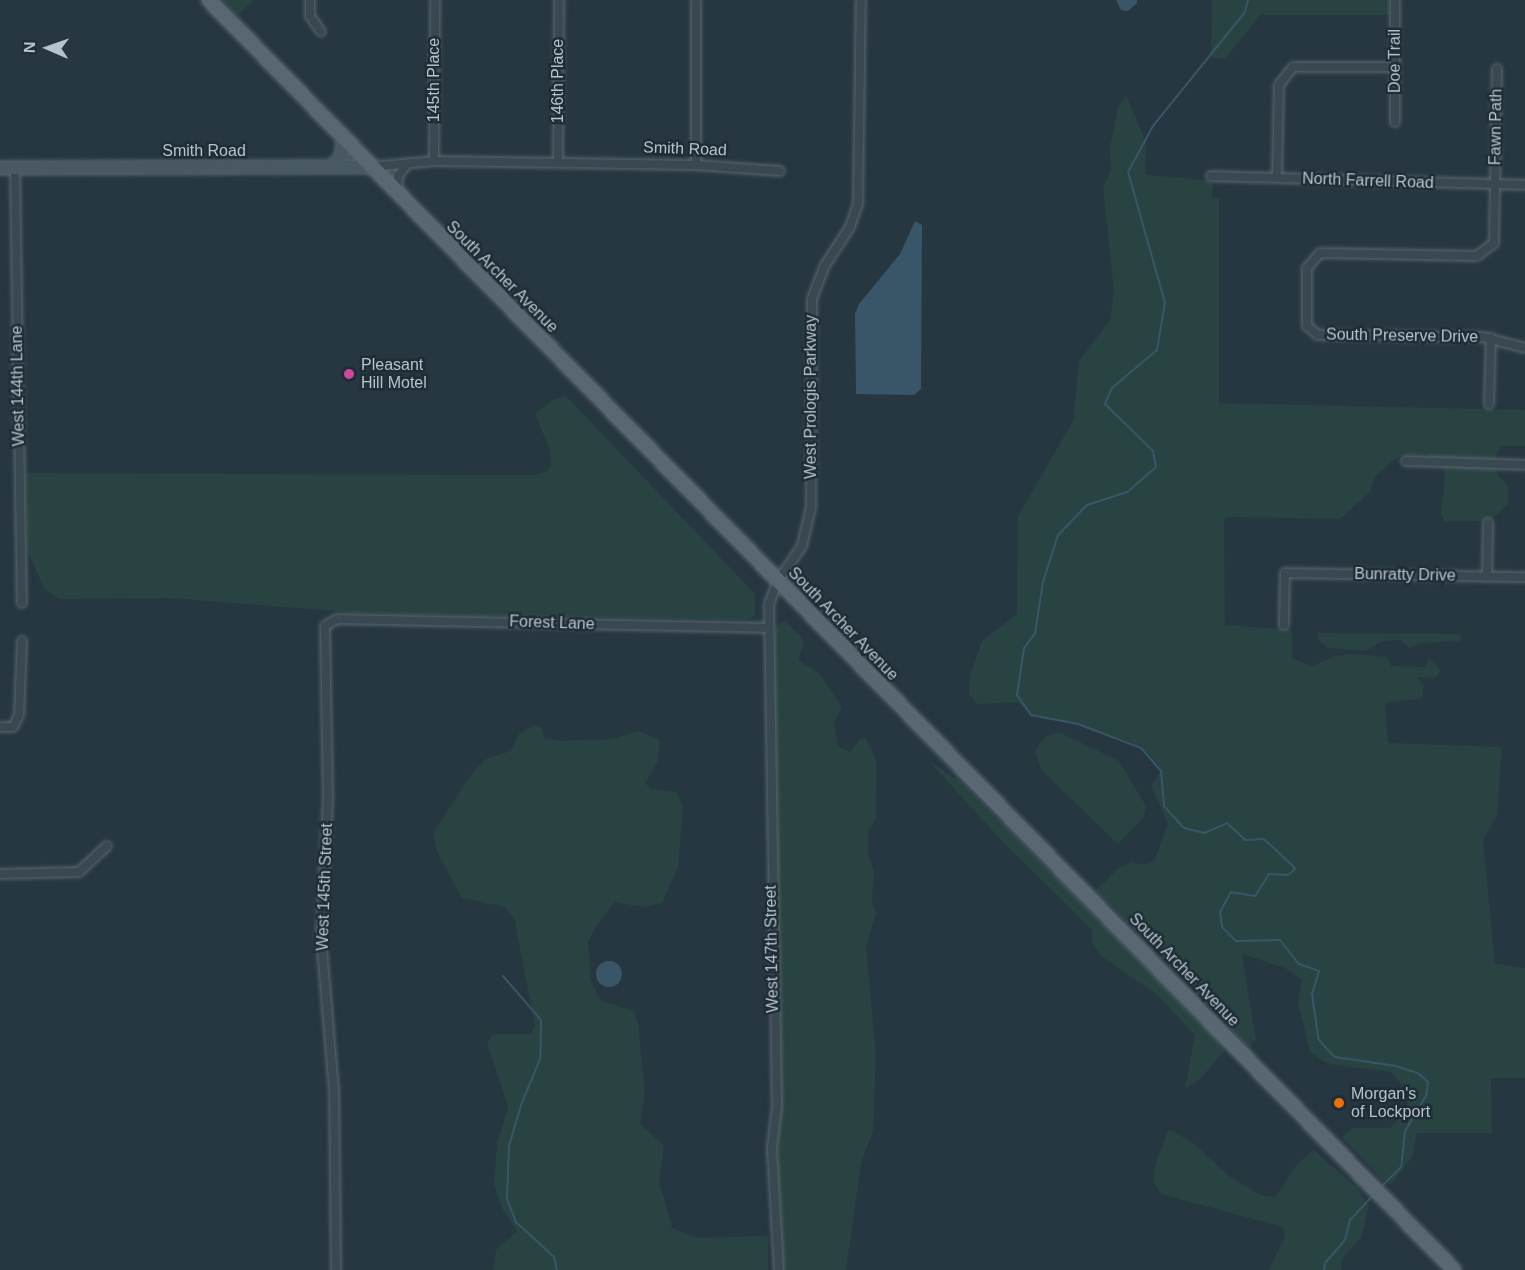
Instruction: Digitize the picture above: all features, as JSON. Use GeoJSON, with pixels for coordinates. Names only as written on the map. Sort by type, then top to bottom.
{"type":"FeatureCollection","features":[{"type":"Feature","properties":{"kind":"main road","name":"South Archer Avenue"},"geometry":{"type":"LineString","coordinates":[[210,0],[371,167],[1454,1270]]}},
{"type":"Feature","properties":{"kind":"street"},"geometry":{"type":"LineString","coordinates":[[310,0],[310,16],[321,32]]}},
{"type":"Feature","properties":{"kind":"street","name":"145th Place"},"geometry":{"type":"LineString","coordinates":[[434,161],[435,0]]}},
{"type":"Feature","properties":{"kind":"street","name":"146th Place"},"geometry":{"type":"LineString","coordinates":[[558,0],[558,163]]}},
{"type":"Feature","properties":{"kind":"street"},"geometry":{"type":"LineString","coordinates":[[696,0],[696,165]]}},
{"type":"Feature","properties":{"kind":"street","name":"West Prologis Parkway"},"geometry":{"type":"LineString","coordinates":[[768,628],[769,598],[802,546],[812,507],[812,299],[824,267],[850,227],[858,204],[861,0]]}},
{"type":"Feature","properties":{"kind":"street","name":"Doe Trail"},"geometry":{"type":"LineString","coordinates":[[1395,0],[1395,122]]}},
{"type":"Feature","properties":{"kind":"street"},"geometry":{"type":"LineString","coordinates":[[1277,178],[1279,85],[1293,67],[1394,67]]}},
{"type":"Feature","properties":{"kind":"street","name":"Fawn Path"},"geometry":{"type":"LineString","coordinates":[[1495,185],[1497,69]]}},
{"type":"Feature","properties":{"kind":"street"},"geometry":{"type":"LineString","coordinates":[[332,167],[342,154],[343,138]]}},
{"type":"Feature","properties":{"kind":"street","name":"Smith Road"},"geometry":{"type":"LineString","coordinates":[[0,168],[371,167],[434,161],[696,165],[780,171]]}},
{"type":"Feature","properties":{"kind":"street"},"geometry":{"type":"LineString","coordinates":[[398,194],[398,176],[408,164]]}},
{"type":"Feature","properties":{"kind":"street","name":"West 144th Lane"},"geometry":{"type":"LineString","coordinates":[[15,168],[22,603]]}},
{"type":"Feature","properties":{"kind":"street","name":"North Farrell Road"},"geometry":{"type":"LineString","coordinates":[[1211,176],[1525,185]]}},
{"type":"Feature","properties":{"kind":"street","name":"South Preserve Drive"},"geometry":{"type":"LineString","coordinates":[[1495,185],[1494,243],[1477,256],[1320,253],[1307,268],[1307,327],[1318,335],[1491,338],[1525,348]]}},
{"type":"Feature","properties":{"kind":"street"},"geometry":{"type":"LineString","coordinates":[[1489,404],[1491,338]]}},
{"type":"Feature","properties":{"kind":"street"},"geometry":{"type":"LineString","coordinates":[[1406,461],[1525,465]]}},
{"type":"Feature","properties":{"kind":"street"},"geometry":{"type":"LineString","coordinates":[[1486,577],[1488,523]]}},
{"type":"Feature","properties":{"kind":"street","name":"Bunratty Drive"},"geometry":{"type":"LineString","coordinates":[[1284,625],[1285,573],[1525,577]]}},
{"type":"Feature","properties":{"kind":"street","name":"Forest Lane"},"geometry":{"type":"LineString","coordinates":[[337,619],[768,628]]}},
{"type":"Feature","properties":{"kind":"street","name":"West 145th Street"},"geometry":{"type":"LineString","coordinates":[[336,1270],[334,1091],[321,937],[328,801],[325,626],[337,619]]}},
{"type":"Feature","properties":{"kind":"street","name":"West 147th Street"},"geometry":{"type":"LineString","coordinates":[[768,628],[777,1106],[772,1148],[778,1270]]}},
{"type":"Feature","properties":{"kind":"street"},"geometry":{"type":"LineString","coordinates":[[0,727],[13,727],[19,715],[22,641]]}},
{"type":"Feature","properties":{"kind":"street"},"geometry":{"type":"LineString","coordinates":[[0,874],[79,872],[106,846]]}},
{"type":"Feature","properties":{"kind":"green space"},"geometry":{"type":"Polygon","coordinates":[[[222,0],[253,0],[238,15],[222,0]]]}},
{"type":"Feature","properties":{"kind":"green space"},"geometry":{"type":"Polygon","coordinates":[[[1212,0],[1390,0],[1390,15],[1260,15],[1225,59],[1211,57],[1212,0]]]}},
{"type":"Feature","properties":{"kind":"green space"},"geometry":{"type":"Polygon","coordinates":[[[1126,95],[1146,142],[1145,175],[1206,180],[1213,183],[1212,198],[1219,198],[1219,403],[1525,410],[1525,446],[1502,446],[1496,454],[1497,474],[1508,486],[1508,504],[1490,521],[1444,521],[1441,513],[1445,474],[1439,459],[1424,453],[1400,456],[1390,463],[1375,477],[1370,492],[1340,519],[1226,517],[1224,521],[1225,625],[1292,630],[1292,658],[1312,666],[1335,656],[1355,654],[1387,657],[1391,666],[1425,667],[1429,658],[1441,671],[1435,678],[1417,677],[1424,685],[1422,698],[1385,703],[1388,743],[1502,747],[1497,815],[1483,840],[1495,964],[1525,968],[1525,1078],[1491,1078],[1492,1133],[1417,1133],[1412,1157],[1391,1185],[1380,1178],[1342,1137],[1353,1128],[1390,1128],[1404,1114],[1410,1094],[1391,1072],[1328,1064],[1310,1052],[1298,1002],[1302,980],[1285,968],[1242,954],[1256,1040],[1248,1047],[1096,890],[1119,868],[1132,862],[1145,865],[1154,861],[1168,824],[1151,786],[1161,771],[1151,757],[1130,742],[1078,724],[1031,715],[1018,702],[977,704],[969,694],[970,675],[982,641],[1017,614],[1018,516],[1073,421],[1079,361],[1110,320],[1114,291],[1103,189],[1111,169],[1110,147],[1118,107],[1126,95]]]}},
{"type":"Feature","properties":{"kind":"green space"},"geometry":{"type":"Polygon","coordinates":[[[566,396],[755,594],[755,616],[747,620],[359,613],[171,598],[60,599],[45,590],[27,550],[26,473],[534,475],[546,472],[551,465],[550,450],[535,414],[554,399],[566,396]]]}},
{"type":"Feature","properties":{"kind":"green space"},"geometry":{"type":"Polygon","coordinates":[[[785,622],[800,635],[804,644],[798,660],[819,673],[842,707],[834,722],[838,746],[850,752],[860,739],[866,738],[877,762],[876,819],[868,832],[868,854],[874,871],[872,900],[876,913],[866,947],[876,1055],[873,1130],[861,1164],[846,1270],[779,1270],[772,643],[777,625],[785,622]]]}},
{"type":"Feature","properties":{"kind":"green space"},"geometry":{"type":"Polygon","coordinates":[[[1318,633],[1461,634],[1462,638],[1459,641],[1420,643],[1410,648],[1400,640],[1383,641],[1365,651],[1328,648],[1318,640],[1318,633]]]}},
{"type":"Feature","properties":{"kind":"green space"},"geometry":{"type":"Polygon","coordinates":[[[534,725],[542,728],[544,738],[562,741],[611,739],[639,731],[660,740],[657,763],[645,783],[651,789],[677,792],[683,808],[678,867],[662,903],[641,907],[615,902],[596,926],[588,942],[591,981],[601,1001],[634,1011],[638,1022],[645,1093],[640,1124],[664,1146],[659,1181],[672,1228],[699,1238],[768,1236],[768,1270],[493,1270],[496,1250],[517,1231],[502,1208],[494,1184],[497,1145],[508,1107],[487,1042],[493,1034],[531,1034],[535,1025],[514,918],[505,907],[462,898],[437,852],[433,833],[473,772],[486,759],[511,751],[519,734],[534,725]]]}},
{"type":"Feature","properties":{"kind":"green space"},"geometry":{"type":"Polygon","coordinates":[[[1059,732],[1119,761],[1146,806],[1144,817],[1118,844],[1041,770],[1035,750],[1046,736],[1059,732]]]}},
{"type":"Feature","properties":{"kind":"green space"},"geometry":{"type":"Polygon","coordinates":[[[928,760],[962,783],[1212,1032],[1224,1051],[1201,1078],[1185,1089],[1195,1035],[1156,994],[1101,956],[1092,943],[1092,930],[1002,841],[928,760]]]}},
{"type":"Feature","properties":{"kind":"green space"},"geometry":{"type":"Polygon","coordinates":[[[1169,1129],[1193,1143],[1229,1176],[1260,1195],[1275,1198],[1297,1164],[1314,1150],[1358,1189],[1369,1205],[1361,1238],[1341,1259],[1341,1270],[1269,1270],[1285,1236],[1283,1227],[1161,1194],[1153,1181],[1156,1162],[1169,1129]]]}},
{"type":"Feature","properties":{"kind":"water"},"geometry":{"type":"Polygon","coordinates":[[[1116,0],[1137,0],[1137,3],[1128,11],[1121,10],[1116,0]]]}},
{"type":"Feature","properties":{"kind":"water"},"geometry":{"type":"Polygon","coordinates":[[[915,221],[922,225],[921,389],[914,395],[856,394],[855,314],[859,304],[900,254],[915,221]]]}},
{"type":"Feature","properties":{"kind":"water"},"geometry":{"type":"Polygon","coordinates":[[[609,961],[618,965],[622,974],[618,983],[609,987],[600,983],[596,974],[600,965],[609,961]]]}},
{"type":"Feature","properties":{"kind":"waterway"},"geometry":{"type":"LineString","coordinates":[[1248,0],[1245,12],[1153,126],[1128,172],[1165,303],[1157,350],[1112,388],[1105,404],[1153,451],[1156,467],[1127,492],[1087,505],[1058,535],[1043,582],[1035,633],[1024,648],[1017,695],[1031,715],[1078,724],[1141,748],[1161,771],[1164,806],[1184,828],[1204,833],[1227,823],[1245,840],[1264,839],[1295,869],[1288,875],[1269,874],[1255,896],[1231,892],[1220,912],[1222,927],[1236,941],[1280,940],[1299,964],[1319,971],[1312,994],[1317,1030],[1319,1040],[1335,1057],[1396,1066],[1418,1073],[1428,1082],[1426,1096],[1405,1131],[1401,1167],[1382,1186]]}},
{"type":"Feature","properties":{"kind":"waterway"},"geometry":{"type":"LineString","coordinates":[[503,976],[541,1020],[540,1059],[521,1105],[509,1146],[507,1199],[516,1222],[554,1257],[557,1270]]}},
{"type":"Feature","properties":{"kind":"waterway"},"geometry":{"type":"LineString","coordinates":[[1324,1270],[1325,1263],[1345,1240],[1350,1220],[1372,1196]]}},
{"type":"Feature","properties":{"kind":"place","name":"Pleasant Hill Motel"},"geometry":{"type":"Point","coordinates":[349,374]}},
{"type":"Feature","properties":{"kind":"place","name":"Morgan's of Lockport"},"geometry":{"type":"Point","coordinates":[1339,1103]}}]}
